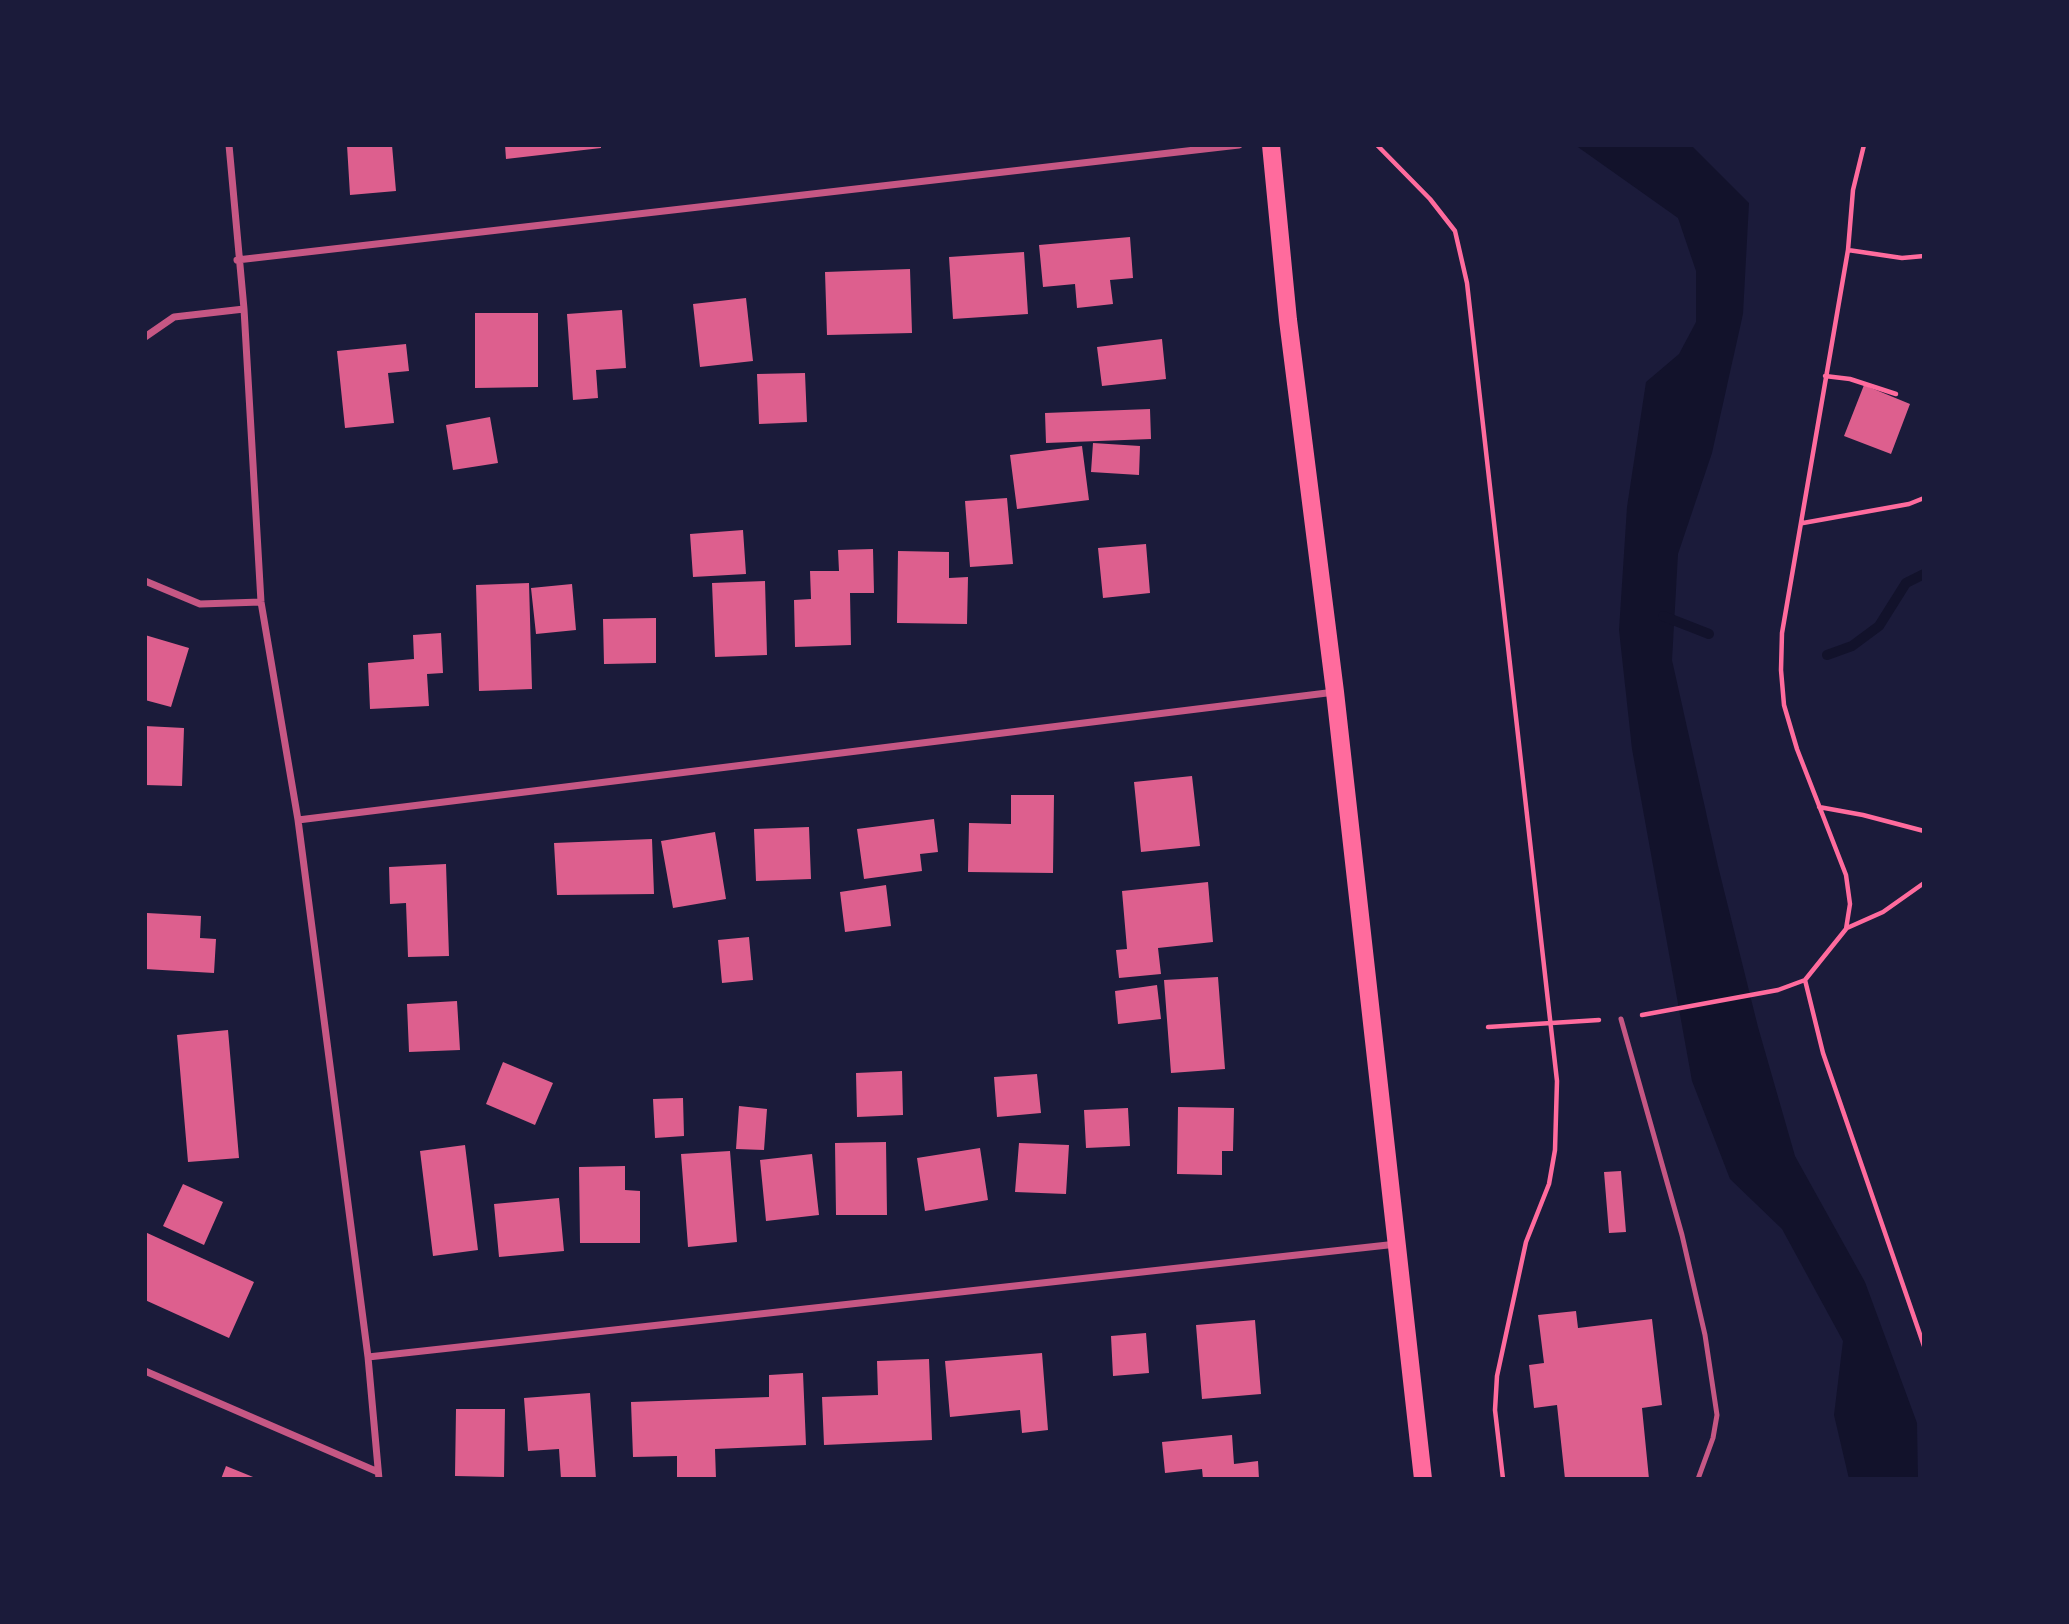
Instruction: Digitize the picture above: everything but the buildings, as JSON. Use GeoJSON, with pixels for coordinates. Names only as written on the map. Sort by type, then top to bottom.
{"type":"FeatureCollection","features":[{"type":"Feature","properties":{"kind":"main road"},"geometry":{"type":"LineString","coordinates":[[1271,145],[1288,320],[1335,692],[1423,1479]]}},
{"type":"Feature","properties":{"kind":"street"},"geometry":{"type":"LineString","coordinates":[[145,1371],[378,1476],[368,1357],[298,820],[261,602],[244,309],[237,260],[229,145]]}},
{"type":"Feature","properties":{"kind":"street"},"geometry":{"type":"LineString","coordinates":[[237,260],[1239,145]]}},
{"type":"Feature","properties":{"kind":"street"},"geometry":{"type":"LineString","coordinates":[[145,337],[174,317],[244,309]]}},
{"type":"Feature","properties":{"kind":"street"},"geometry":{"type":"LineString","coordinates":[[145,582],[200,604],[261,602]]}},
{"type":"Feature","properties":{"kind":"street"},"geometry":{"type":"LineString","coordinates":[[298,820],[1335,692]]}},
{"type":"Feature","properties":{"kind":"street"},"geometry":{"type":"LineString","coordinates":[[368,1357],[1397,1244]]}},
{"type":"Feature","properties":{"kind":"lane"},"geometry":{"type":"LineString","coordinates":[[1621,1019],[1678,1222],[1705,1335],[1717,1415],[1713,1438],[1698,1479]]}},
{"type":"Feature","properties":{"kind":"path"},"geometry":{"type":"LineString","coordinates":[[1377,145],[1430,199],[1455,230],[1467,283],[1557,1081],[1555,1150],[1549,1184],[1526,1242],[1497,1376],[1495,1410],[1503,1479]]}},
{"type":"Feature","properties":{"kind":"path"},"geometry":{"type":"LineString","coordinates":[[1846,929],[1850,904],[1846,875],[1818,807],[1784,705],[1781,670],[1782,633],[1848,250],[1853,190],[1864,145]]}},
{"type":"Feature","properties":{"kind":"path"},"geometry":{"type":"LineString","coordinates":[[1848,250],[1902,258],[1924,256]]}},
{"type":"Feature","properties":{"kind":"path"},"geometry":{"type":"LineString","coordinates":[[1825,376],[1850,379],[1896,394]]}},
{"type":"Feature","properties":{"kind":"path"},"geometry":{"type":"LineString","coordinates":[[1803,523],[1909,504],[1924,498]]}},
{"type":"Feature","properties":{"kind":"path"},"geometry":{"type":"LineString","coordinates":[[1818,807],[1863,815],[1924,831]]}},
{"type":"Feature","properties":{"kind":"path"},"geometry":{"type":"LineString","coordinates":[[1648,1014],[1778,990],[1805,980],[1846,929],[1883,912],[1924,883]]}},
{"type":"Feature","properties":{"kind":"path"},"geometry":{"type":"LineString","coordinates":[[1805,980],[1824,1053],[1924,1346]]}},
{"type":"Feature","properties":{"kind":"path"},"geometry":{"type":"LineString","coordinates":[[1488,1027],[1550,1021],[1621,1019]]}},
{"type":"Feature","properties":{"kind":"shaded area"},"geometry":{"type":"Polygon","coordinates":[[[1575,145],[1691,145],[1749,203],[1743,314],[1712,453],[1678,554],[1672,660],[1718,866],[1758,1027],[1795,1156],[1865,1282],[1917,1423],[1918,1479],[1849,1479],[1834,1415],[1843,1341],[1782,1229],[1730,1179],[1692,1081],[1632,749],[1619,630],[1627,507],[1646,382],[1679,354],[1696,322],[1696,271],[1678,218],[1575,145]]]}},
{"type":"Feature","properties":{"kind":"waterway"},"geometry":{"type":"LineString","coordinates":[[1827,655],[1852,646],[1879,626],[1906,583],[1924,574]]}},
{"type":"Feature","properties":{"kind":"waterway"},"geometry":{"type":"LineString","coordinates":[[1663,616],[1709,634]]}}]}
